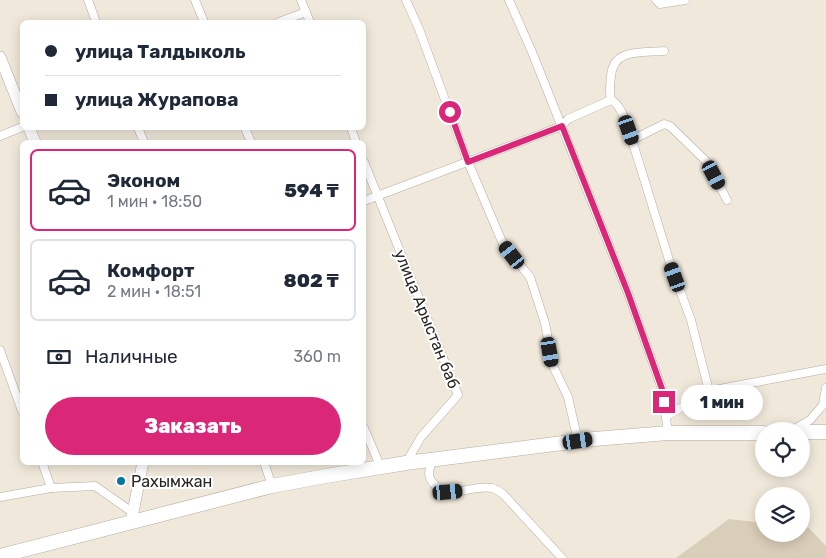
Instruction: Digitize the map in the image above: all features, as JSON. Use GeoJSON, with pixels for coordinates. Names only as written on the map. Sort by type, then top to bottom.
{"type":"FeatureCollection","features":[{"type":"Feature","properties":{"kind":"highway"},"geometry":{"type":"LineString","coordinates":[[810,432],[826,432]]}},
{"type":"Feature","properties":{"kind":"highway"},"geometry":{"type":"LineString","coordinates":[[0,556],[132,517],[272,486],[406,463],[578,441],[668,433],[755,433]]}},
{"type":"Feature","properties":{"kind":"street"},"geometry":{"type":"LineString","coordinates":[[88,0],[95,20]]}},
{"type":"Feature","properties":{"kind":"street"},"geometry":{"type":"LineString","coordinates":[[195,0],[203,20]]}},
{"type":"Feature","properties":{"kind":"street"},"geometry":{"type":"LineString","coordinates":[[302,0],[309,20]]}},
{"type":"Feature","properties":{"kind":"street"},"geometry":{"type":"LineString","coordinates":[[406,0],[419,29],[468,162],[503,244],[530,278],[545,323],[553,366],[568,397],[578,441]]}},
{"type":"Feature","properties":{"kind":"street"},"geometry":{"type":"LineString","coordinates":[[508,0],[532,52],[628,293],[662,389],[668,433]]}},
{"type":"Feature","properties":{"kind":"street"},"geometry":{"type":"LineString","coordinates":[[656,0],[660,4],[685,0]]}},
{"type":"Feature","properties":{"kind":"street"},"geometry":{"type":"LineString","coordinates":[[284,20],[306,12]]}},
{"type":"Feature","properties":{"kind":"street"},"geometry":{"type":"LineString","coordinates":[[611,100],[611,67],[616,59],[624,54],[664,50]]}},
{"type":"Feature","properties":{"kind":"street"},"geometry":{"type":"LineString","coordinates":[[0,57],[20,107]]}},
{"type":"Feature","properties":{"kind":"street"},"geometry":{"type":"LineString","coordinates":[[366,200],[562,126],[568,119],[611,100]]}},
{"type":"Feature","properties":{"kind":"street"},"geometry":{"type":"LineString","coordinates":[[611,100],[617,103],[632,140],[670,263],[691,320],[709,391]]}},
{"type":"Feature","properties":{"kind":"street"},"geometry":{"type":"LineString","coordinates":[[632,140],[664,124],[670,126],[707,162],[727,200]]}},
{"type":"Feature","properties":{"kind":"street"},"geometry":{"type":"LineString","coordinates":[[0,136],[20,128]]}},
{"type":"Feature","properties":{"kind":"street","name":"улица Арыстан баб"},"geometry":{"type":"LineString","coordinates":[[366,167],[458,395],[421,437],[406,463]]}},
{"type":"Feature","properties":{"kind":"street"},"geometry":{"type":"LineString","coordinates":[[0,350],[20,405]]}},
{"type":"Feature","properties":{"kind":"street"},"geometry":{"type":"LineString","coordinates":[[667,416],[709,391],[826,369]]}},
{"type":"Feature","properties":{"kind":"street"},"geometry":{"type":"LineString","coordinates":[[807,422],[823,405],[826,388]]}},
{"type":"Feature","properties":{"kind":"street"},"geometry":{"type":"LineString","coordinates":[[366,433],[381,468]]}},
{"type":"Feature","properties":{"kind":"street"},"geometry":{"type":"LineString","coordinates":[[432,460],[429,470],[430,480],[436,486],[448,492],[493,488],[503,494],[562,558]]}},
{"type":"Feature","properties":{"kind":"street"},"geometry":{"type":"LineString","coordinates":[[43,465],[51,488]]}},
{"type":"Feature","properties":{"kind":"street"},"geometry":{"type":"LineString","coordinates":[[0,496],[51,488],[95,486],[132,517],[142,465]]}},
{"type":"Feature","properties":{"kind":"street"},"geometry":{"type":"LineString","coordinates":[[265,465],[272,486]]}},
{"type":"Feature","properties":{"kind":"shaded area"},"geometry":{"type":"Polygon","coordinates":[[[729,519],[755,522],[755,542],[810,542],[810,529],[826,546],[826,558],[676,558],[729,519]]]}},
{"type":"Feature","properties":{"kind":"place","name":"Рахымжан"},"geometry":{"type":"Point","coordinates":[121,481]}},
{"type":"Feature","properties":{"kind":"route"},"geometry":{"type":"LineString","coordinates":[[450,112],[468,162],[562,126],[628,293],[662,389],[664,402]]}}]}
